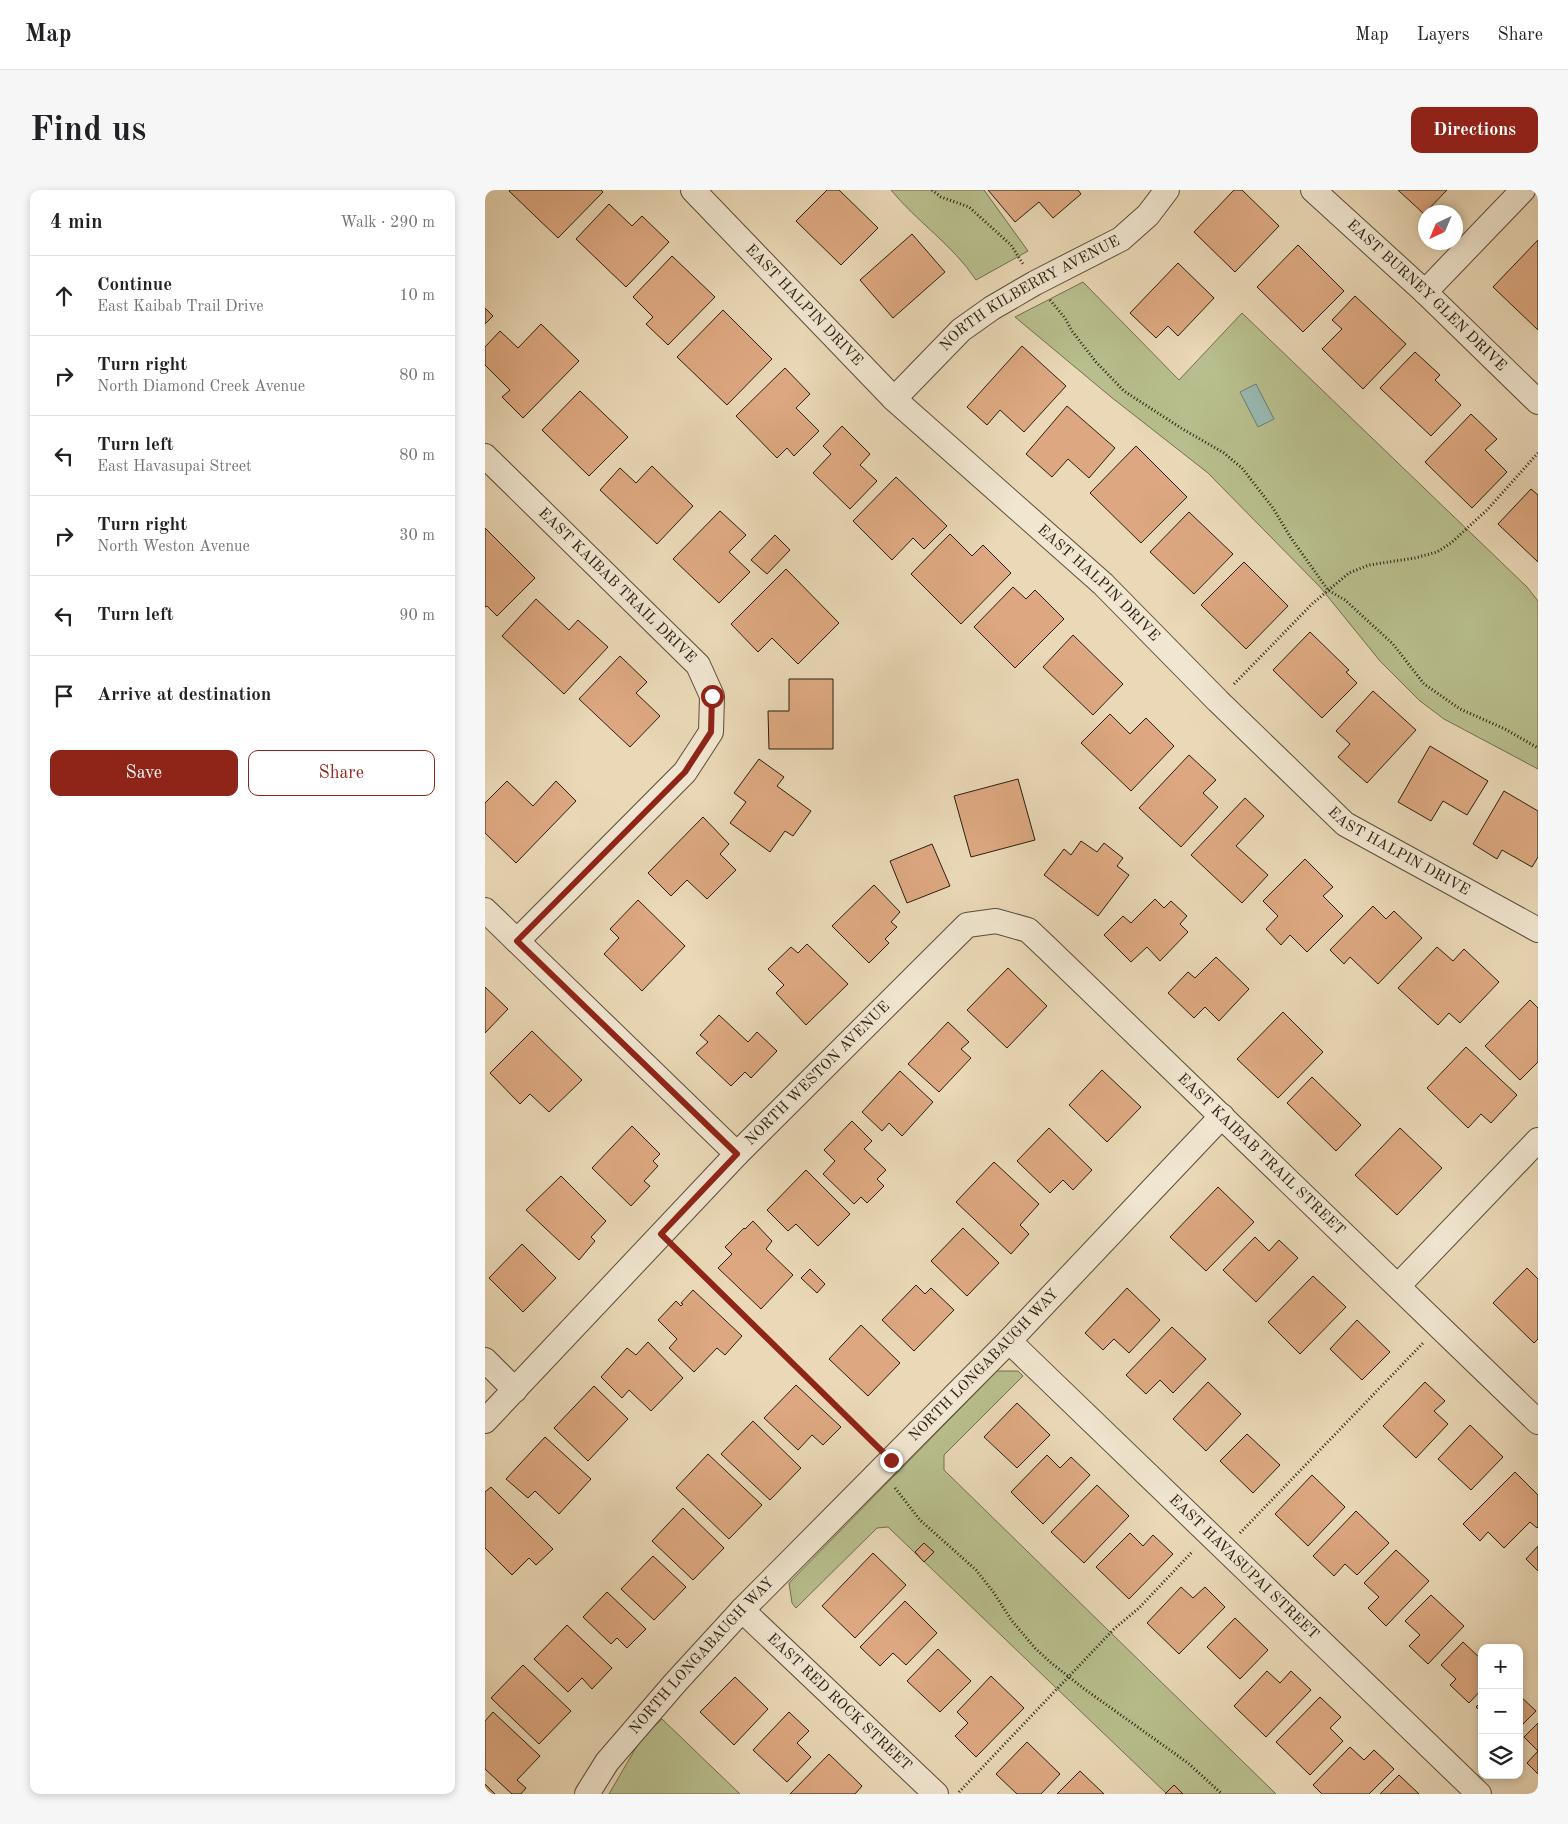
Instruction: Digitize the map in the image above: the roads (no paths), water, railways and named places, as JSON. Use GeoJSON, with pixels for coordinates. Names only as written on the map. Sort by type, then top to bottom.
{"type":"FeatureCollection","features":[{"type":"Feature","properties":{"kind":"street","name":"EAST HALPIN DRIVE"},"geometry":{"type":"LineString","coordinates":[[693,190],[894,399],[1103,584],[1218,701],[1345,824],[1538,930]]}},
{"type":"Feature","properties":{"kind":"street","name":"NORTH KILBERRY AVENUE"},"geometry":{"type":"LineString","coordinates":[[894,399],[961,330],[992,308],[1035,282],[1121,239],[1148,214],[1167,190]]}},
{"type":"Feature","properties":{"kind":"street","name":"EAST BURNEY GLEN DRIVE"},"geometry":{"type":"LineString","coordinates":[[1313,190],[1425,292],[1538,402]]}},
{"type":"Feature","properties":{"kind":"street"},"geometry":{"type":"LineString","coordinates":[[1425,292],[1523,190]]}},
{"type":"Feature","properties":{"kind":"street","name":"EAST KAIBAB TRAIL DRIVE"},"geometry":{"type":"LineString","coordinates":[[485,456],[698,665],[712,696],[711,732],[685,772],[517,941]]}},
{"type":"Feature","properties":{"kind":"street"},"geometry":{"type":"LineString","coordinates":[[485,910],[737,1154]]}},
{"type":"Feature","properties":{"kind":"street","name":"EAST KAIBAB TRAIL STREET"},"geometry":{"type":"LineString","coordinates":[[967,925],[996,921],[1028,930],[1538,1422]]}},
{"type":"Feature","properties":{"kind":"street","name":"NORTH WESTON AVENUE"},"geometry":{"type":"LineString","coordinates":[[485,1421],[737,1154],[967,925]]}},
{"type":"Feature","properties":{"kind":"street","name":"NORTH LONGABAUGH WAY"},"geometry":{"type":"LineString","coordinates":[[587,1794],[607,1762],[675,1683],[742,1610],[1009,1341],[1222,1116]]}},
{"type":"Feature","properties":{"kind":"street"},"geometry":{"type":"LineString","coordinates":[[1398,1286],[1538,1140]]}},
{"type":"Feature","properties":{"kind":"street","name":"EAST HAVASUPAI STREET"},"geometry":{"type":"LineString","coordinates":[[1009,1341],[1479,1794]]}},
{"type":"Feature","properties":{"kind":"street"},"geometry":{"type":"LineString","coordinates":[[485,1360],[515,1390]]}},
{"type":"Feature","properties":{"kind":"street","name":"EAST RED ROCK STREET"},"geometry":{"type":"LineString","coordinates":[[742,1610],[937,1794]]}},
{"type":"Feature","properties":{"kind":"water"},"geometry":{"type":"Polygon","coordinates":[[[1256,384],[1274,419],[1258,427],[1240,392],[1256,384]]]}}]}
